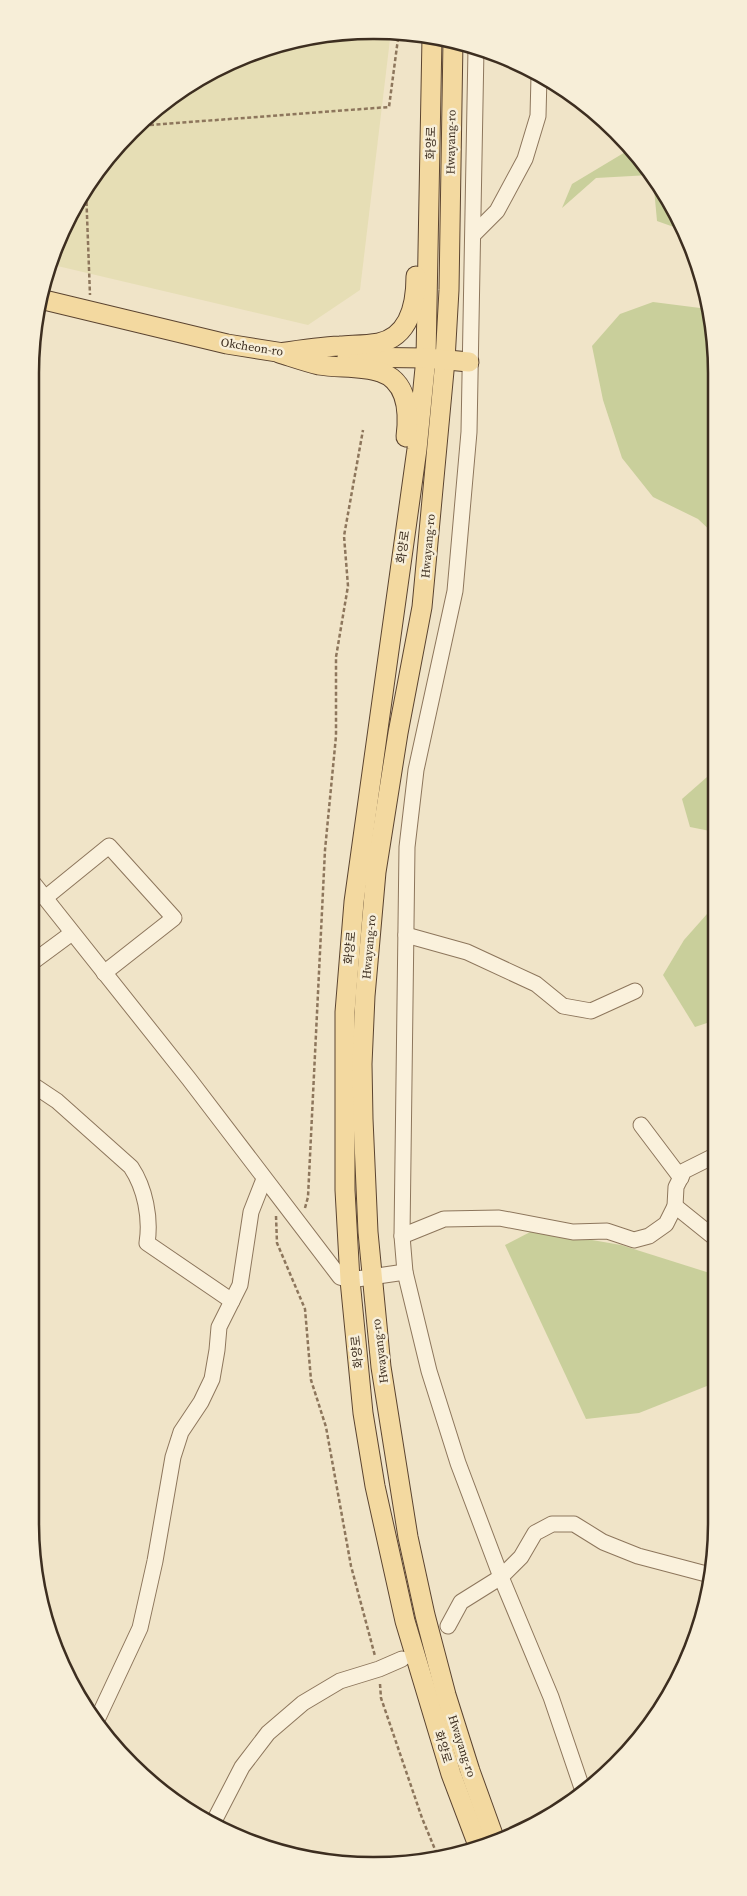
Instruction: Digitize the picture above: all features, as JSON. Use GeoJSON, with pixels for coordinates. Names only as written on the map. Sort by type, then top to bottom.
{"type":"FeatureCollection","features":[{"type":"Feature","properties":{"kind":"main road","name":"화양로"},"geometry":{"type":"LineString","coordinates":[[432,44],[426,358],[417,449],[354,902],[345,1012],[345,1190],[350,1280],[364,1413],[375,1486],[405,1621],[451,1774],[476,1841]]}},
{"type":"Feature","properties":{"kind":"main road","name":"Hwayang-ro"},"geometry":{"type":"LineString","coordinates":[[453,48],[449,281],[445,360],[422,606],[382,826],[376,872],[366,986],[362,1064],[362,1118],[372,1278],[381,1367],[408,1537],[425,1615],[446,1695],[493,1835]]}},
{"type":"Feature","properties":{"kind":"main road"},"geometry":{"type":"LineString","coordinates":[[279,353],[320,347],[380,343],[395,335],[410,319],[416,290],[418,165],[431,111]]}},
{"type":"Feature","properties":{"kind":"main road","name":"Okcheon-ro"},"geometry":{"type":"LineString","coordinates":[[47,301],[227,344],[279,353],[330,357],[426,358],[469,362]]}},
{"type":"Feature","properties":{"kind":"main road"},"geometry":{"type":"LineString","coordinates":[[279,353],[318,365],[379,372],[392,378],[401,389],[408,415],[396,545],[401,564]]}},
{"type":"Feature","properties":{"kind":"street","name":"Hwayang-ro"},"geometry":{"type":"LineString","coordinates":[[476,55],[469,432],[455,591],[416,770],[407,846],[402,1236],[405,1272],[429,1371],[458,1464],[501,1576],[552,1697],[581,1785]]}},
{"type":"Feature","properties":{"kind":"street"},"geometry":{"type":"LineString","coordinates":[[474,234],[497,211],[525,160],[538,116],[539,83]]}},
{"type":"Feature","properties":{"kind":"street"},"geometry":{"type":"LineString","coordinates":[[45,898],[109,846],[174,918],[104,973]]}},
{"type":"Feature","properties":{"kind":"street"},"geometry":{"type":"LineString","coordinates":[[39,890],[189,1079],[340,1277],[350,1280],[405,1272]]}},
{"type":"Feature","properties":{"kind":"street"},"geometry":{"type":"LineString","coordinates":[[39,957],[72,933]]}},
{"type":"Feature","properties":{"kind":"street"},"geometry":{"type":"LineString","coordinates":[[406,934],[476,956],[536,984],[563,1006],[591,1010],[635,991]]}},
{"type":"Feature","properties":{"kind":"street"},"geometry":{"type":"LineString","coordinates":[[39,1089],[57,1101],[131,1167],[139,1179],[147,1214],[149,1230],[146,1243],[232,1301]]}},
{"type":"Feature","properties":{"kind":"street"},"geometry":{"type":"LineString","coordinates":[[641,1125],[681,1178]]}},
{"type":"Feature","properties":{"kind":"street"},"geometry":{"type":"LineString","coordinates":[[402,1236],[444,1219],[499,1218],[573,1232],[608,1231],[634,1240],[649,1236],[666,1224],[675,1206],[676,1187],[684,1171],[708,1159]]}},
{"type":"Feature","properties":{"kind":"street"},"geometry":{"type":"LineString","coordinates":[[100,1714],[140,1628],[155,1561],[173,1457],[181,1432],[201,1402],[212,1379],[219,1327],[240,1285],[250,1212],[264,1179]]}},
{"type":"Feature","properties":{"kind":"street"},"geometry":{"type":"LineString","coordinates":[[675,1206],[708,1233]]}},
{"type":"Feature","properties":{"kind":"street"},"geometry":{"type":"LineString","coordinates":[[448,1626],[461,1602],[501,1576],[521,1557],[535,1533],[552,1524],[574,1524],[603,1542],[638,1556],[704,1573]]}},
{"type":"Feature","properties":{"kind":"street"},"geometry":{"type":"LineString","coordinates":[[216,1818],[242,1767],[268,1734],[303,1703],[340,1680],[379,1670],[402,1658]]}},
{"type":"Feature","properties":{"kind":"path"},"geometry":{"type":"LineString","coordinates":[[150,125],[388,107],[398,39]]}},
{"type":"Feature","properties":{"kind":"path"},"geometry":{"type":"LineString","coordinates":[[87,202],[90,280],[89,312]]}},
{"type":"Feature","properties":{"kind":"path"},"geometry":{"type":"LineString","coordinates":[[300,1226],[308,1197],[325,850],[336,736],[336,657],[348,586],[344,536],[363,430]]}},
{"type":"Feature","properties":{"kind":"path"},"geometry":{"type":"LineString","coordinates":[[282,1202],[275,1218],[277,1243],[305,1309],[311,1380],[326,1427],[351,1566],[379,1670],[381,1698],[422,1818],[437,1851]]}},
{"type":"Feature","properties":{"kind":"shaded area"},"geometry":{"type":"Polygon","coordinates":[[[352,39],[390,39],[360,290],[308,325],[57,266],[73,225],[108,170],[153,122],[188,95],[225,73],[287,50],[352,39]]]}},
{"type":"Feature","properties":{"kind":"green space"},"geometry":{"type":"Polygon","coordinates":[[[625,152],[643,175],[596,178],[562,208],[572,184],[625,152]]]}},
{"type":"Feature","properties":{"kind":"green space"},"geometry":{"type":"Polygon","coordinates":[[[654,192],[675,227],[657,221],[654,192]]]}},
{"type":"Feature","properties":{"kind":"green space"},"geometry":{"type":"Polygon","coordinates":[[[653,302],[702,308],[708,352],[708,528],[698,519],[653,497],[622,458],[603,400],[592,346],[620,314],[653,302]]]}},
{"type":"Feature","properties":{"kind":"green space"},"geometry":{"type":"Polygon","coordinates":[[[708,776],[708,831],[690,827],[682,799],[708,776]]]}},
{"type":"Feature","properties":{"kind":"green space"},"geometry":{"type":"Polygon","coordinates":[[[708,913],[708,1023],[695,1027],[663,975],[684,940],[708,913]]]}},
{"type":"Feature","properties":{"kind":"green space"},"geometry":{"type":"Polygon","coordinates":[[[534,1230],[621,1245],[708,1272],[708,1386],[639,1413],[586,1419],[505,1245],[534,1230]]]}}]}
